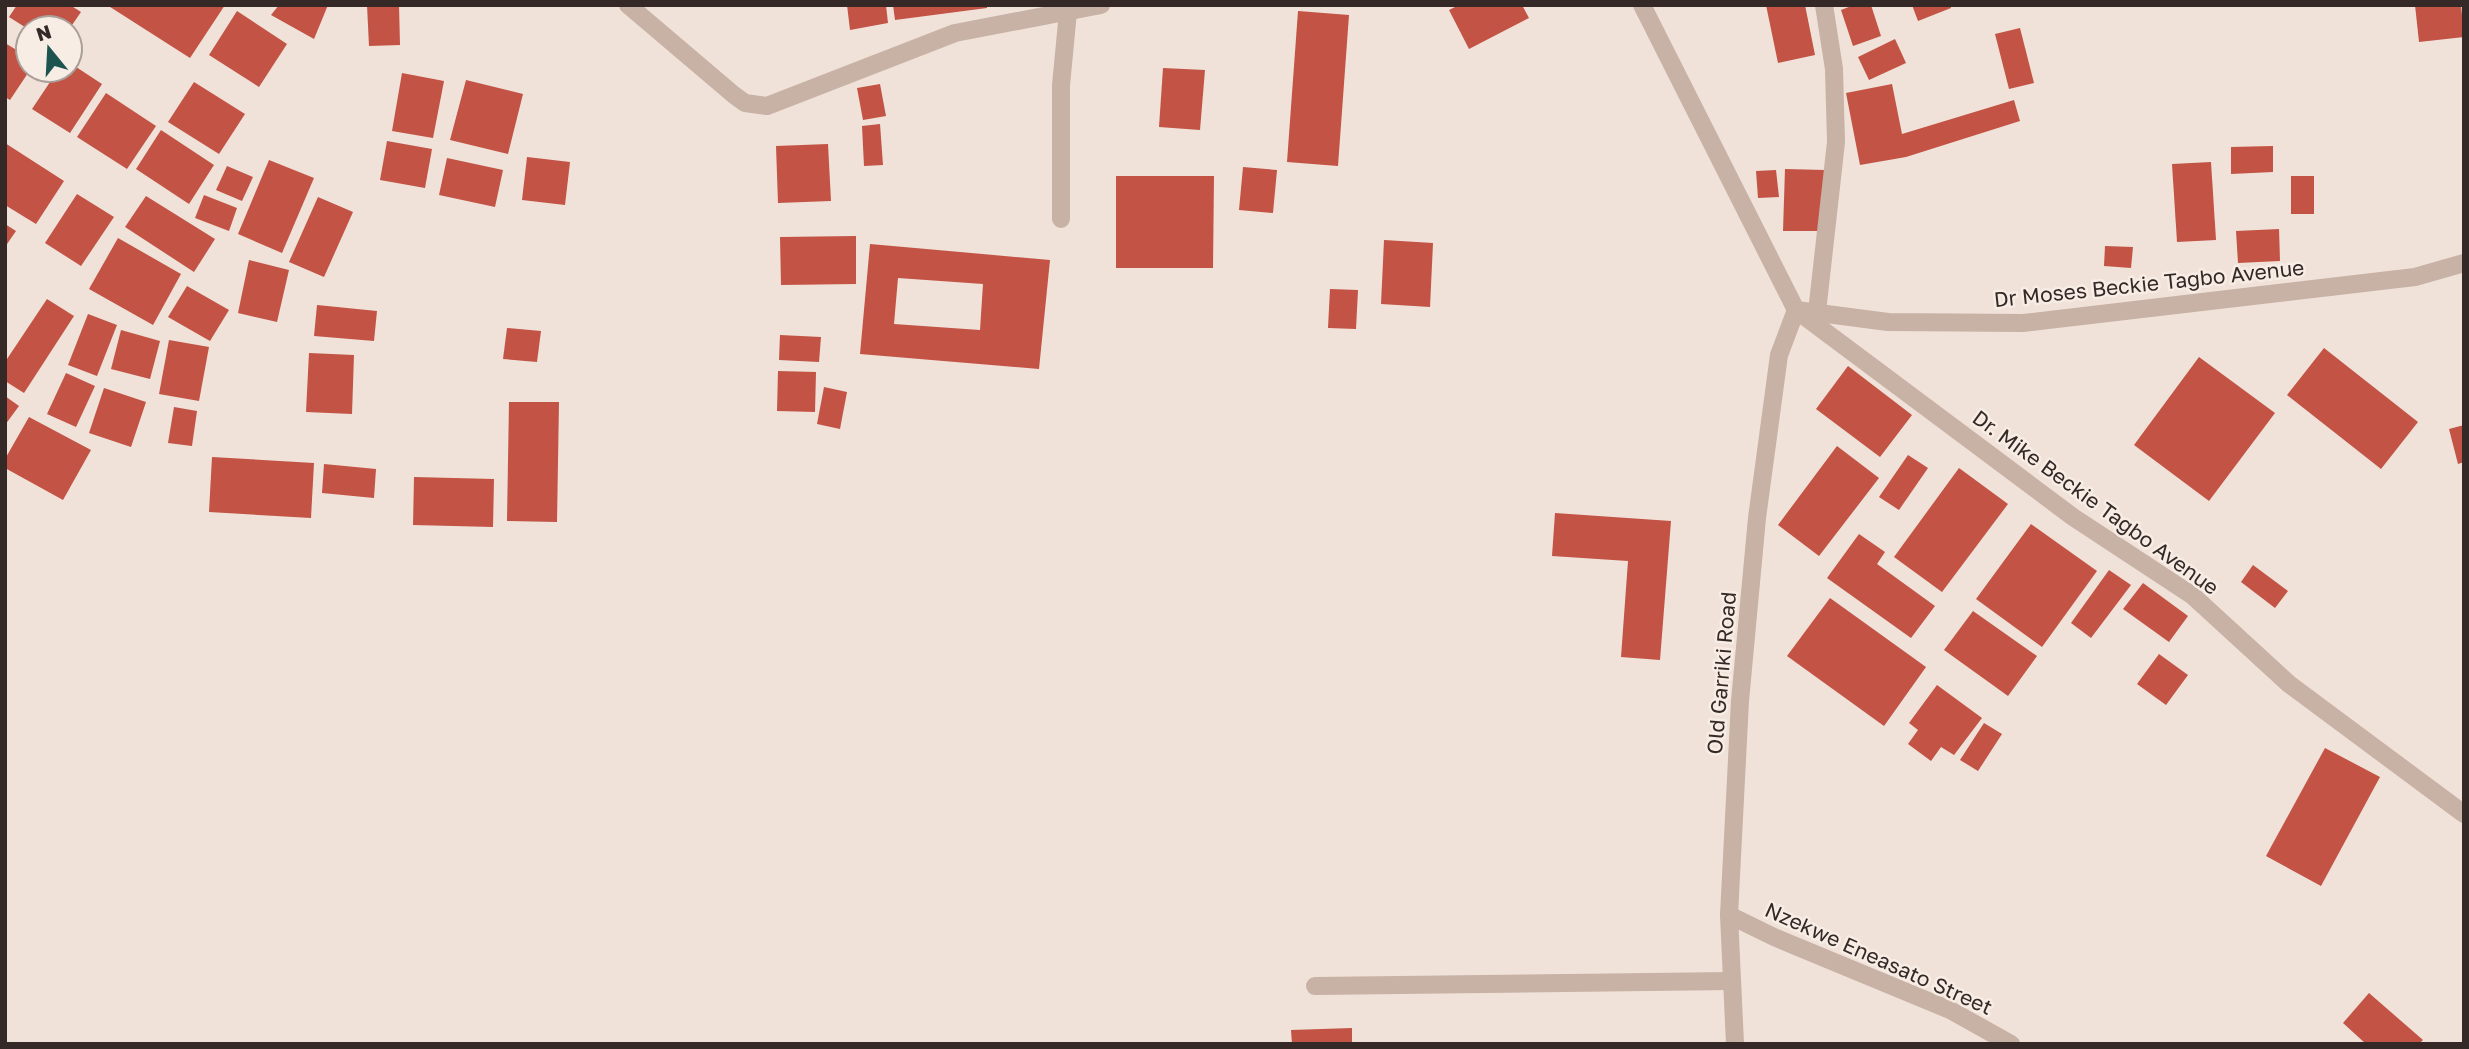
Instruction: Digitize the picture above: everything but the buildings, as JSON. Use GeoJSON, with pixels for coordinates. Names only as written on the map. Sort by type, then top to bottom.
{"type":"FeatureCollection","features":[{"type":"Feature","properties":{"kind":"street"},"geometry":{"type":"LineString","coordinates":[[628,5],[745,103],[767,106],[955,33],[1101,5]]}},
{"type":"Feature","properties":{"kind":"street"},"geometry":{"type":"LineString","coordinates":[[1642,5],[1796,310]]}},
{"type":"Feature","properties":{"kind":"street"},"geometry":{"type":"LineString","coordinates":[[1816,312],[1836,142],[1834,69],[1824,5]]}},
{"type":"Feature","properties":{"kind":"street"},"geometry":{"type":"LineString","coordinates":[[1061,219],[1061,85],[1068,12]]}},
{"type":"Feature","properties":{"kind":"street","name":"Dr Moses Beckie Tagbo Avenue"},"geometry":{"type":"LineString","coordinates":[[1796,310],[1888,322],[2023,323],[2415,276],[2464,263]]}},
{"type":"Feature","properties":{"kind":"street","name":"Dr. Mike Beckie Tagbo Avenue"},"geometry":{"type":"LineString","coordinates":[[1796,310],[2073,517],[2193,596],[2289,684],[2464,814]]}},
{"type":"Feature","properties":{"kind":"street","name":"Old Garriki Road"},"geometry":{"type":"LineString","coordinates":[[1735,1044],[1729,915],[1740,701],[1757,518],[1779,355],[1796,310]]}},
{"type":"Feature","properties":{"kind":"street","name":"Nzekwe Eneasato Street"},"geometry":{"type":"LineString","coordinates":[[1729,915],[1774,937],[1950,1010],[2011,1044]]}},
{"type":"Feature","properties":{"kind":"street"},"geometry":{"type":"LineString","coordinates":[[1315,986],[1732,981]]}}]}
